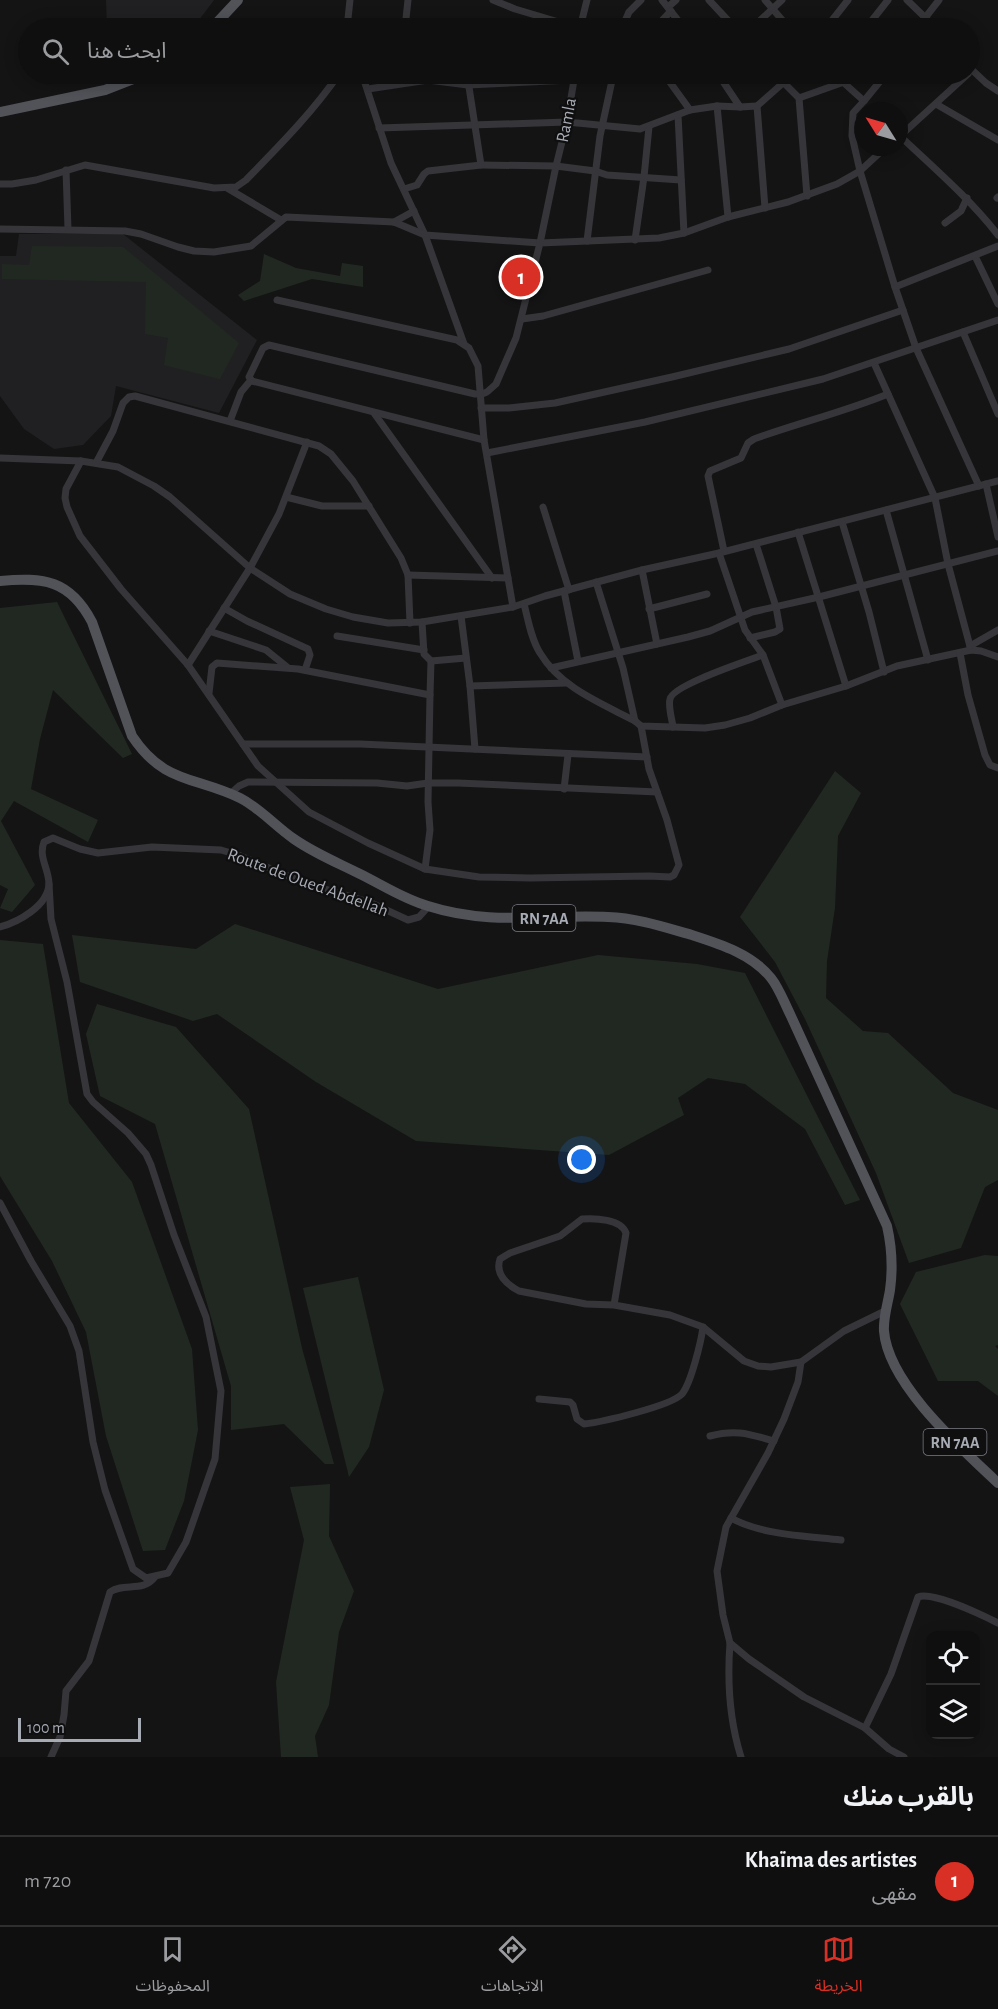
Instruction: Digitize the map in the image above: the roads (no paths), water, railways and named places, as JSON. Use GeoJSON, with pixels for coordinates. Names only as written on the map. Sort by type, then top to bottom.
{"type":"FeatureCollection","features":[{"type":"Feature","properties":{"kind":"main road"},"geometry":{"type":"LineString","coordinates":[[221,18],[238,0]]}},
{"type":"Feature","properties":{"kind":"main road"},"geometry":{"type":"LineString","coordinates":[[0,111],[105,90],[120,84]]}},
{"type":"Feature","properties":{"kind":"main road","name":"RN 7AA"},"geometry":{"type":"LineString","coordinates":[[0,581],[39,580],[55,584],[68,591],[83,606],[92,622],[132,736],[153,762],[166,771],[230,794],[250,804],[319,855],[428,907],[488,918],[586,916],[643,921],[724,946],[765,971],[775,984],[790,1014],[887,1226],[892,1263],[884,1329],[889,1354],[915,1397],[958,1445],[998,1483]]}},
{"type":"Feature","properties":{"kind":"street"},"geometry":{"type":"LineString","coordinates":[[348,18],[350,0]]}},
{"type":"Feature","properties":{"kind":"street"},"geometry":{"type":"LineString","coordinates":[[406,18],[408,0]]}},
{"type":"Feature","properties":{"kind":"street"},"geometry":{"type":"LineString","coordinates":[[493,0],[542,18]]}},
{"type":"Feature","properties":{"kind":"street"},"geometry":{"type":"LineString","coordinates":[[582,18],[587,0]]}},
{"type":"Feature","properties":{"kind":"street"},"geometry":{"type":"LineString","coordinates":[[627,18],[629,12],[641,0]]}},
{"type":"Feature","properties":{"kind":"street"},"geometry":{"type":"LineString","coordinates":[[662,0],[676,18]]}},
{"type":"Feature","properties":{"kind":"street"},"geometry":{"type":"LineString","coordinates":[[662,18],[676,0]]}},
{"type":"Feature","properties":{"kind":"street"},"geometry":{"type":"LineString","coordinates":[[709,0],[726,18]]}},
{"type":"Feature","properties":{"kind":"street"},"geometry":{"type":"LineString","coordinates":[[765,0],[780,18]]}},
{"type":"Feature","properties":{"kind":"street"},"geometry":{"type":"LineString","coordinates":[[764,18],[782,0]]}},
{"type":"Feature","properties":{"kind":"street"},"geometry":{"type":"LineString","coordinates":[[834,18],[848,0]]}},
{"type":"Feature","properties":{"kind":"street"},"geometry":{"type":"LineString","coordinates":[[874,18],[888,0]]}},
{"type":"Feature","properties":{"kind":"street"},"geometry":{"type":"LineString","coordinates":[[908,0],[925,18]]}},
{"type":"Feature","properties":{"kind":"street"},"geometry":{"type":"LineString","coordinates":[[928,18],[939,0]]}},
{"type":"Feature","properties":{"kind":"street"},"geometry":{"type":"LineString","coordinates":[[980,79],[998,91]]}},
{"type":"Feature","properties":{"kind":"street"},"geometry":{"type":"LineString","coordinates":[[232,189],[246,180],[300,124],[332,84]]}},
{"type":"Feature","properties":{"kind":"street"},"geometry":{"type":"LineString","coordinates":[[366,84],[391,163],[425,235],[465,344],[478,366],[484,440],[513,607]]}},
{"type":"Feature","properties":{"kind":"street"},"geometry":{"type":"LineString","coordinates":[[368,89],[401,84]]}},
{"type":"Feature","properties":{"kind":"street"},"geometry":{"type":"LineString","coordinates":[[460,84],[481,84]]}},
{"type":"Feature","properties":{"kind":"street","name":"Ramla"},"geometry":{"type":"LineString","coordinates":[[482,394],[496,384],[522,319],[567,122],[573,84]]}},
{"type":"Feature","properties":{"kind":"street"},"geometry":{"type":"LineString","coordinates":[[587,241],[602,125],[611,84]]}},
{"type":"Feature","properties":{"kind":"street"},"geometry":{"type":"LineString","coordinates":[[674,84],[690,110]]}},
{"type":"Feature","properties":{"kind":"street"},"geometry":{"type":"LineString","coordinates":[[725,84],[740,106]]}},
{"type":"Feature","properties":{"kind":"street"},"geometry":{"type":"LineString","coordinates":[[379,128],[567,122],[640,129],[690,110],[717,106],[757,106],[782,84]]}},
{"type":"Feature","properties":{"kind":"street"},"geometry":{"type":"LineString","coordinates":[[784,84],[799,98],[807,196]]}},
{"type":"Feature","properties":{"kind":"street"},"geometry":{"type":"LineString","coordinates":[[799,98],[838,84]]}},
{"type":"Feature","properties":{"kind":"street"},"geometry":{"type":"LineString","coordinates":[[846,84],[864,101]]}},
{"type":"Feature","properties":{"kind":"street"},"geometry":{"type":"LineString","coordinates":[[878,84],[853,113],[852,136],[860,171],[916,348],[982,485],[998,537]]}},
{"type":"Feature","properties":{"kind":"street"},"geometry":{"type":"LineString","coordinates":[[908,129],[956,84]]}},
{"type":"Feature","properties":{"kind":"street"},"geometry":{"type":"LineString","coordinates":[[468,85],[481,165]]}},
{"type":"Feature","properties":{"kind":"street"},"geometry":{"type":"LineString","coordinates":[[936,104],[998,140]]}},
{"type":"Feature","properties":{"kind":"street"},"geometry":{"type":"LineString","coordinates":[[717,106],[728,217]]}},
{"type":"Feature","properties":{"kind":"street"},"geometry":{"type":"LineString","coordinates":[[757,106],[765,208]]}},
{"type":"Feature","properties":{"kind":"street"},"geometry":{"type":"LineString","coordinates":[[678,115],[684,233]]}},
{"type":"Feature","properties":{"kind":"street"},"geometry":{"type":"LineString","coordinates":[[635,240],[649,127]]}},
{"type":"Feature","properties":{"kind":"street"},"geometry":{"type":"LineString","coordinates":[[908,143],[967,198],[998,235]]}},
{"type":"Feature","properties":{"kind":"street"},"geometry":{"type":"LineString","coordinates":[[0,229],[125,231],[178,247],[214,252],[251,246],[281,220],[289,216],[394,222],[425,235],[540,243],[635,240],[684,233],[728,217],[807,196],[837,184],[860,171],[876,156]]}},
{"type":"Feature","properties":{"kind":"street"},"geometry":{"type":"LineString","coordinates":[[404,189],[417,185],[423,174],[428,171],[481,165],[556,166],[595,171],[607,175],[681,180]]}},
{"type":"Feature","properties":{"kind":"street"},"geometry":{"type":"LineString","coordinates":[[0,184],[22,183],[82,166],[91,166],[184,184],[232,189],[281,220]]}},
{"type":"Feature","properties":{"kind":"street"},"geometry":{"type":"LineString","coordinates":[[66,170],[68,229]]}},
{"type":"Feature","properties":{"kind":"street"},"geometry":{"type":"LineString","coordinates":[[945,223],[961,211],[967,198]]}},
{"type":"Feature","properties":{"kind":"street"},"geometry":{"type":"LineString","coordinates":[[394,222],[414,211]]}},
{"type":"Feature","properties":{"kind":"street"},"geometry":{"type":"LineString","coordinates":[[895,286],[998,246]]}},
{"type":"Feature","properties":{"kind":"street"},"geometry":{"type":"LineString","coordinates":[[975,255],[998,304]]}},
{"type":"Feature","properties":{"kind":"street"},"geometry":{"type":"LineString","coordinates":[[522,319],[543,316],[708,270]]}},
{"type":"Feature","properties":{"kind":"street"},"geometry":{"type":"LineString","coordinates":[[277,300],[457,340],[465,344]]}},
{"type":"Feature","properties":{"kind":"street"},"geometry":{"type":"LineString","coordinates":[[481,408],[555,403],[672,377],[789,349],[903,310]]}},
{"type":"Feature","properties":{"kind":"street"},"geometry":{"type":"LineString","coordinates":[[488,453],[645,422],[823,379],[998,320]]}},
{"type":"Feature","properties":{"kind":"street"},"geometry":{"type":"LineString","coordinates":[[963,332],[998,414]]}},
{"type":"Feature","properties":{"kind":"street"},"geometry":{"type":"LineString","coordinates":[[251,380],[249,376],[263,348],[269,345],[482,394]]}},
{"type":"Feature","properties":{"kind":"street"},"geometry":{"type":"LineString","coordinates":[[874,363],[935,498],[948,564],[970,648]]}},
{"type":"Feature","properties":{"kind":"street"},"geometry":{"type":"LineString","coordinates":[[251,380],[484,440]]}},
{"type":"Feature","properties":{"kind":"street"},"geometry":{"type":"LineString","coordinates":[[230,421],[241,392],[251,380]]}},
{"type":"Feature","properties":{"kind":"street"},"geometry":{"type":"LineString","coordinates":[[782,705],[762,655],[745,630],[722,552],[717,512],[708,476],[710,471],[741,458],[748,443],[754,439],[804,421],[859,406],[888,394]]}},
{"type":"Feature","properties":{"kind":"street"},"geometry":{"type":"LineString","coordinates":[[96,463],[113,431],[123,403],[129,397],[135,396],[319,446],[332,454],[353,481],[401,558],[408,575],[410,623]]}},
{"type":"Feature","properties":{"kind":"street"},"geometry":{"type":"LineString","coordinates":[[374,413],[492,578]]}},
{"type":"Feature","properties":{"kind":"street"},"geometry":{"type":"LineString","coordinates":[[188,665],[250,568],[286,497],[307,442]]}},
{"type":"Feature","properties":{"kind":"street"},"geometry":{"type":"LineString","coordinates":[[0,458],[81,461],[118,467],[170,497],[250,568],[290,594],[326,609],[376,621],[410,623],[513,607],[642,570],[756,544],[998,481]]}},
{"type":"Feature","properties":{"kind":"street"},"geometry":{"type":"LineString","coordinates":[[81,461],[66,489],[65,498],[80,536],[121,589],[188,665],[258,766],[309,812],[368,843],[425,869],[479,877],[530,878],[670,877],[677,871],[679,865],[667,820],[648,770],[647,758],[623,668],[596,582]]}},
{"type":"Feature","properties":{"kind":"street"},"geometry":{"type":"LineString","coordinates":[[286,497],[322,506],[369,506]]}},
{"type":"Feature","properties":{"kind":"street"},"geometry":{"type":"LineString","coordinates":[[543,507],[566,590],[578,661]]}},
{"type":"Feature","properties":{"kind":"street"},"geometry":{"type":"LineString","coordinates":[[886,510],[928,660]]}},
{"type":"Feature","properties":{"kind":"street"},"geometry":{"type":"LineString","coordinates":[[842,522],[862,586],[884,672]]}},
{"type":"Feature","properties":{"kind":"street"},"geometry":{"type":"LineString","coordinates":[[798,532],[846,686]]}},
{"type":"Feature","properties":{"kind":"street"},"geometry":{"type":"LineString","coordinates":[[750,638],[780,629],[776,607],[756,544]]}},
{"type":"Feature","properties":{"kind":"street"},"geometry":{"type":"LineString","coordinates":[[551,668],[710,631],[752,612],[998,551]]}},
{"type":"Feature","properties":{"kind":"street"},"geometry":{"type":"LineString","coordinates":[[642,570],[657,644]]}},
{"type":"Feature","properties":{"kind":"street"},"geometry":{"type":"LineString","coordinates":[[408,575],[508,578]]}},
{"type":"Feature","properties":{"kind":"street"},"geometry":{"type":"LineString","coordinates":[[649,609],[707,594]]}},
{"type":"Feature","properties":{"kind":"street"},"geometry":{"type":"LineString","coordinates":[[524,604],[539,652],[551,668],[567,683],[638,724],[674,727],[705,728],[750,718],[782,705],[846,686],[897,666],[960,653],[998,630]]}},
{"type":"Feature","properties":{"kind":"street"},"geometry":{"type":"LineString","coordinates":[[224,608],[308,649],[310,655],[306,670]]}},
{"type":"Feature","properties":{"kind":"street"},"geometry":{"type":"LineString","coordinates":[[461,616],[475,749]]}},
{"type":"Feature","properties":{"kind":"street"},"geometry":{"type":"LineString","coordinates":[[422,622],[425,656],[431,661],[466,658]]}},
{"type":"Feature","properties":{"kind":"street"},"geometry":{"type":"LineString","coordinates":[[209,631],[266,650],[287,668]]}},
{"type":"Feature","properties":{"kind":"street"},"geometry":{"type":"LineString","coordinates":[[337,636],[424,650]]}},
{"type":"Feature","properties":{"kind":"street"},"geometry":{"type":"LineString","coordinates":[[970,648],[998,657]]}},
{"type":"Feature","properties":{"kind":"street"},"geometry":{"type":"LineString","coordinates":[[960,653],[968,694],[985,755],[990,765],[998,768]]}},
{"type":"Feature","properties":{"kind":"street"},"geometry":{"type":"LineString","coordinates":[[674,727],[670,701],[674,693],[703,678],[762,655]]}},
{"type":"Feature","properties":{"kind":"street"},"geometry":{"type":"LineString","coordinates":[[425,869],[430,830],[428,783],[431,661]]}},
{"type":"Feature","properties":{"kind":"street"},"geometry":{"type":"LineString","coordinates":[[209,693],[212,667],[217,663],[306,670],[430,695]]}},
{"type":"Feature","properties":{"kind":"street"},"geometry":{"type":"LineString","coordinates":[[470,686],[567,683]]}},
{"type":"Feature","properties":{"kind":"street"},"geometry":{"type":"LineString","coordinates":[[243,744],[430,747],[647,758]]}},
{"type":"Feature","properties":{"kind":"street"},"geometry":{"type":"LineString","coordinates":[[564,789],[568,755]]}},
{"type":"Feature","properties":{"kind":"street"},"geometry":{"type":"LineString","coordinates":[[230,794],[243,783],[377,783],[407,786],[428,783],[657,792]]}},
{"type":"Feature","properties":{"kind":"street","name":"Route de Oued Abdellah"},"geometry":{"type":"LineString","coordinates":[[49,884],[42,850],[44,842],[53,838],[98,853],[152,847],[221,850],[305,884],[369,902],[408,920],[415,920],[428,907]]}},
{"type":"Feature","properties":{"kind":"street"},"geometry":{"type":"LineString","coordinates":[[0,927],[18,920],[29,912],[39,903],[49,884]]}},
{"type":"Feature","properties":{"kind":"street"},"geometry":{"type":"LineString","coordinates":[[0,1203],[70,1326],[79,1351],[93,1442],[105,1490],[133,1569],[146,1578],[168,1573],[186,1542],[215,1460],[221,1391],[206,1317],[174,1235],[152,1165],[128,1133],[87,1094],[67,982],[51,919],[49,884]]}},
{"type":"Feature","properties":{"kind":"street"},"geometry":{"type":"LineString","coordinates":[[614,1305],[626,1233],[622,1227],[612,1222],[582,1219],[560,1236],[510,1253],[500,1259],[499,1273],[511,1287],[519,1291],[585,1304],[614,1305],[670,1315],[703,1327],[736,1355],[751,1364],[771,1367],[801,1362],[844,1331],[886,1310]]}},
{"type":"Feature","properties":{"kind":"street"},"geometry":{"type":"LineString","coordinates":[[539,1400],[570,1402],[577,1419],[584,1424],[660,1406],[679,1397],[685,1391],[703,1327]]}},
{"type":"Feature","properties":{"kind":"street"},"geometry":{"type":"LineString","coordinates":[[741,1757],[729,1707],[730,1643],[723,1615],[717,1571],[726,1527],[774,1441],[798,1382],[801,1362]]}},
{"type":"Feature","properties":{"kind":"street"},"geometry":{"type":"LineString","coordinates":[[710,1436],[726,1431],[737,1431],[774,1441]]}},
{"type":"Feature","properties":{"kind":"street"},"geometry":{"type":"LineString","coordinates":[[731,1518],[747,1526],[841,1540]]}},
{"type":"Feature","properties":{"kind":"street"},"geometry":{"type":"LineString","coordinates":[[51,1757],[60,1737],[66,1691],[89,1661],[110,1592],[117,1588],[142,1586],[152,1582],[155,1577]]}},
{"type":"Feature","properties":{"kind":"street"},"geometry":{"type":"LineString","coordinates":[[865,1728],[888,1683],[918,1597],[923,1595],[953,1604],[998,1623]]}},
{"type":"Feature","properties":{"kind":"street"},"geometry":{"type":"LineString","coordinates":[[730,1643],[804,1697],[865,1728],[889,1749],[904,1757]]}},
{"type":"Feature","properties":{"kind":"place","name":"Khaïma des artistes"},"geometry":{"type":"Point","coordinates":[521,277]}}]}
